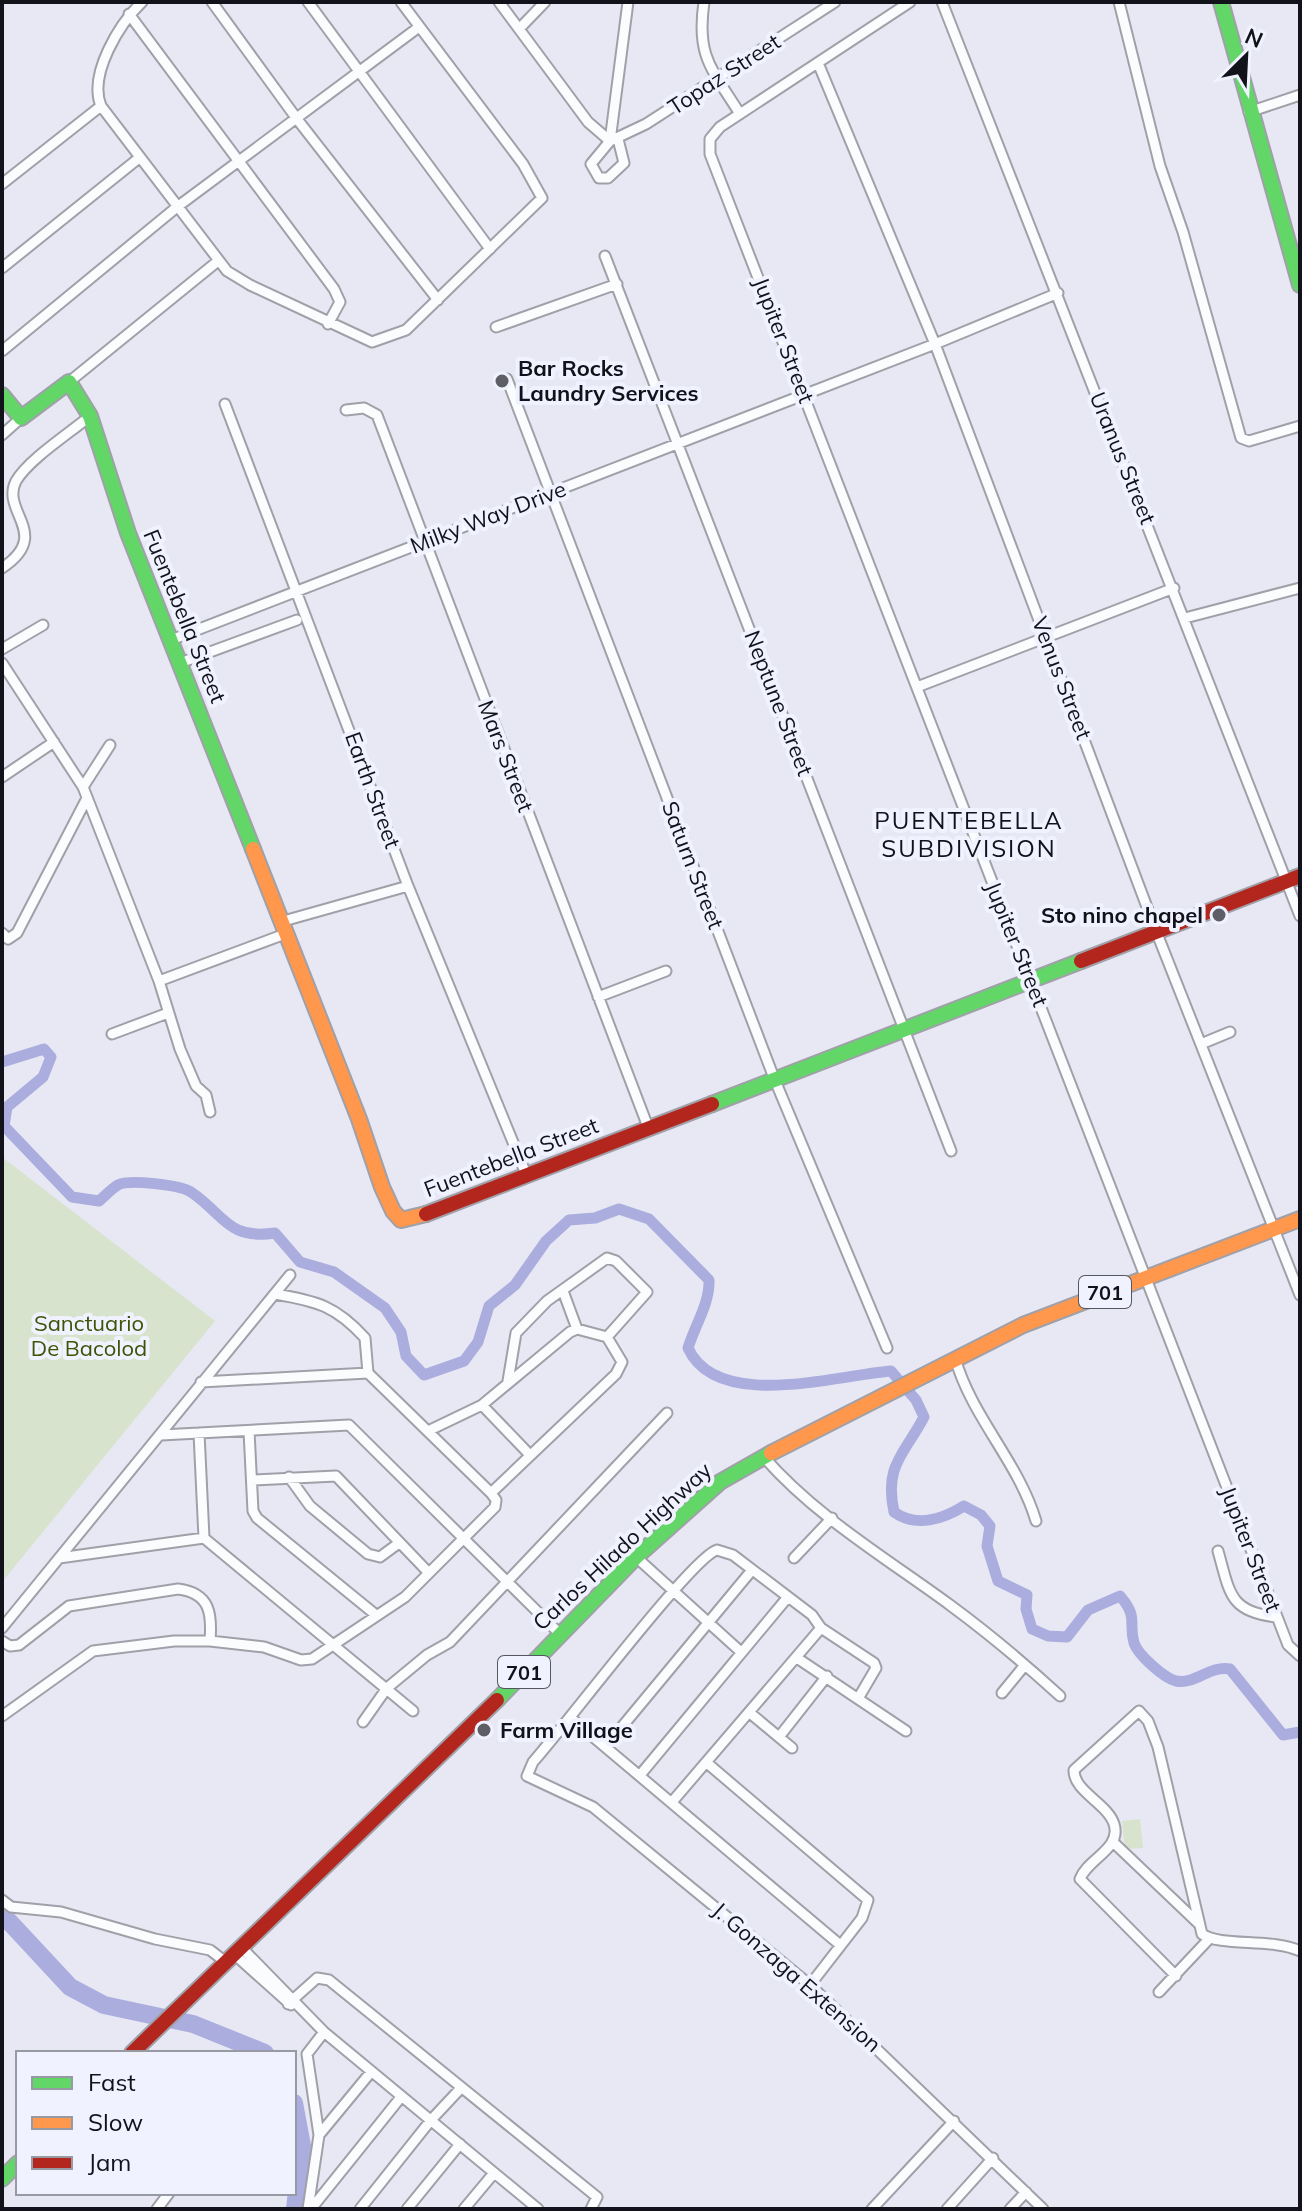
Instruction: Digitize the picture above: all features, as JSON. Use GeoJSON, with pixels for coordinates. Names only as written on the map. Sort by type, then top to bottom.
{"type":"FeatureCollection","features":[{"type":"Feature","properties":{"kind":"street"},"geometry":{"type":"LineString","coordinates":[[142,2],[115,33],[106,58],[98,100],[101,106],[218,261],[238,279],[328,324],[372,342],[382,342],[406,330],[540,202],[542,191],[401,2]]}},
{"type":"Feature","properties":{"kind":"street"},"geometry":{"type":"LineString","coordinates":[[212,2],[297,119],[438,300]]}},
{"type":"Feature","properties":{"kind":"street"},"geometry":{"type":"LineString","coordinates":[[308,2],[490,249]]}},
{"type":"Feature","properties":{"kind":"street"},"geometry":{"type":"LineString","coordinates":[[499,2],[588,122],[614,140],[628,2]]}},
{"type":"Feature","properties":{"kind":"street"},"geometry":{"type":"LineString","coordinates":[[519,29],[545,2]]}},
{"type":"Feature","properties":{"kind":"street"},"geometry":{"type":"LineString","coordinates":[[704,2],[700,39],[703,54],[740,114],[910,2]]}},
{"type":"Feature","properties":{"kind":"street","name":"Topaz Street"},"geometry":{"type":"LineString","coordinates":[[614,140],[718,79],[835,2]]}},
{"type":"Feature","properties":{"kind":"street","name":"Uranus Street"},"geometry":{"type":"LineString","coordinates":[[942,2],[1185,618],[1293,879],[1300,916]]}},
{"type":"Feature","properties":{"kind":"street"},"geometry":{"type":"LineString","coordinates":[[1119,2],[1160,166],[1183,232],[1241,438],[1249,441],[1300,426]]}},
{"type":"Feature","properties":{"kind":"street"},"geometry":{"type":"LineString","coordinates":[[1221,2],[1249,112],[1300,285]]}},
{"type":"Feature","properties":{"kind":"street"},"geometry":{"type":"LineString","coordinates":[[129,14],[334,289],[340,302],[328,324]]}},
{"type":"Feature","properties":{"kind":"street"},"geometry":{"type":"LineString","coordinates":[[2,351],[177,207],[419,27]]}},
{"type":"Feature","properties":{"kind":"street","name":"Venus Street"},"geometry":{"type":"LineString","coordinates":[[818,63],[935,344],[1156,931],[1300,1295]]}},
{"type":"Feature","properties":{"kind":"street"},"geometry":{"type":"LineString","coordinates":[[1249,112],[1300,95]]}},
{"type":"Feature","properties":{"kind":"street"},"geometry":{"type":"LineString","coordinates":[[2,184],[101,106]]}},
{"type":"Feature","properties":{"kind":"street","name":"Jupiter Street"},"geometry":{"type":"LineString","coordinates":[[740,114],[720,127],[710,139],[710,154],[1277,1617],[1288,1645],[1300,1656]]}},
{"type":"Feature","properties":{"kind":"street"},"geometry":{"type":"LineString","coordinates":[[2,268],[139,158]]}},
{"type":"Feature","properties":{"kind":"street","name":"Neptune Street"},"geometry":{"type":"LineString","coordinates":[[605,256],[951,1151]]}},
{"type":"Feature","properties":{"kind":"street"},"geometry":{"type":"LineString","coordinates":[[2,435],[218,261]]}},
{"type":"Feature","properties":{"kind":"street"},"geometry":{"type":"LineString","coordinates":[[496,327],[617,284]]}},
{"type":"Feature","properties":{"kind":"street","name":"Milky Way Drive"},"geometry":{"type":"LineString","coordinates":[[171,640],[935,344],[1058,293]]}},
{"type":"Feature","properties":{"kind":"street","name":"Saturn Street"},"geometry":{"type":"LineString","coordinates":[[507,379],[774,1078],[887,1348]]}},
{"type":"Feature","properties":{"kind":"street","name":"Fuentebella Street"},"geometry":{"type":"LineString","coordinates":[[69,382],[90,416],[115,497],[378,1176],[399,1219],[411,1220],[774,1078],[905,1032],[1031,979],[1293,879]]}},
{"type":"Feature","properties":{"kind":"street"},"geometry":{"type":"LineString","coordinates":[[2,395],[21,418]]}},
{"type":"Feature","properties":{"kind":"street","name":"Earth Street"},"geometry":{"type":"LineString","coordinates":[[225,404],[299,590],[408,886],[526,1174]]}},
{"type":"Feature","properties":{"kind":"street","name":"Mars Street"},"geometry":{"type":"LineString","coordinates":[[346,410],[364,408],[377,415],[648,1127]]}},
{"type":"Feature","properties":{"kind":"street"},"geometry":{"type":"LineString","coordinates":[[2,568],[21,552],[25,542],[13,496],[17,479],[90,416]]}},
{"type":"Feature","properties":{"kind":"street"},"geometry":{"type":"LineString","coordinates":[[917,687],[1174,588]]}},
{"type":"Feature","properties":{"kind":"street"},"geometry":{"type":"LineString","coordinates":[[1185,618],[1300,588]]}},
{"type":"Feature","properties":{"kind":"street"},"geometry":{"type":"LineString","coordinates":[[180,663],[297,620]]}},
{"type":"Feature","properties":{"kind":"street"},"geometry":{"type":"LineString","coordinates":[[2,649],[43,625]]}},
{"type":"Feature","properties":{"kind":"street"},"geometry":{"type":"LineString","coordinates":[[2,663],[83,787],[159,981],[194,1082],[206,1095],[210,1112]]}},
{"type":"Feature","properties":{"kind":"street"},"geometry":{"type":"LineString","coordinates":[[2,777],[54,742]]}},
{"type":"Feature","properties":{"kind":"street"},"geometry":{"type":"LineString","coordinates":[[83,787],[110,745]]}},
{"type":"Feature","properties":{"kind":"street"},"geometry":{"type":"LineString","coordinates":[[2,933],[8,939],[17,933],[87,798]]}},
{"type":"Feature","properties":{"kind":"street"},"geometry":{"type":"LineString","coordinates":[[159,981],[282,928],[408,886]]}},
{"type":"Feature","properties":{"kind":"street"},"geometry":{"type":"LineString","coordinates":[[598,997],[666,971]]}},
{"type":"Feature","properties":{"kind":"street"},"geometry":{"type":"LineString","coordinates":[[112,1034],[168,1013]]}},
{"type":"Feature","properties":{"kind":"street"},"geometry":{"type":"LineString","coordinates":[[1201,1044],[1230,1032]]}},
{"type":"Feature","properties":{"kind":"street","name":"Carlos Hilado Highway"},"geometry":{"type":"LineString","coordinates":[[137,2048],[455,1743],[559,1633],[709,1490],[763,1456],[1023,1325],[1300,1219]]}},
{"type":"Feature","properties":{"kind":"street"},"geometry":{"type":"LineString","coordinates":[[508,1381],[514,1336],[547,1301],[607,1258],[616,1261],[646,1288],[646,1295],[607,1337]]}},
{"type":"Feature","properties":{"kind":"street"},"geometry":{"type":"LineString","coordinates":[[2,1628],[290,1275]]}},
{"type":"Feature","properties":{"kind":"street"},"geometry":{"type":"LineString","coordinates":[[563,1291],[577,1329]]}},
{"type":"Feature","properties":{"kind":"street"},"geometry":{"type":"LineString","coordinates":[[4,1712],[93,1651],[155,1643],[210,1641],[264,1647],[301,1660],[312,1659],[414,1589],[495,1507],[496,1500],[491,1493],[430,1430],[368,1373],[365,1338],[345,1318],[331,1307],[313,1300],[275,1294]]}},
{"type":"Feature","properties":{"kind":"street"},"geometry":{"type":"LineString","coordinates":[[491,1493],[530,1455],[545,1445],[621,1367],[621,1358],[607,1337],[577,1329]]}},
{"type":"Feature","properties":{"kind":"street"},"geometry":{"type":"LineString","coordinates":[[430,1430],[482,1405],[508,1381],[577,1329]]}},
{"type":"Feature","properties":{"kind":"street"},"geometry":{"type":"LineString","coordinates":[[955,1358],[973,1407],[1026,1488],[1036,1521]]}},
{"type":"Feature","properties":{"kind":"street"},"geometry":{"type":"LineString","coordinates":[[201,1382],[368,1373]]}},
{"type":"Feature","properties":{"kind":"street"},"geometry":{"type":"LineString","coordinates":[[482,1405],[530,1455]]}},
{"type":"Feature","properties":{"kind":"street"},"geometry":{"type":"LineString","coordinates":[[363,1722],[387,1688],[427,1655],[450,1642],[667,1413]]}},
{"type":"Feature","properties":{"kind":"street"},"geometry":{"type":"LineString","coordinates":[[161,1435],[349,1425],[559,1633]]}},
{"type":"Feature","properties":{"kind":"street"},"geometry":{"type":"LineString","coordinates":[[249,1431],[253,1511],[257,1518],[376,1615]]}},
{"type":"Feature","properties":{"kind":"street"},"geometry":{"type":"LineString","coordinates":[[199,1433],[204,1538]]}},
{"type":"Feature","properties":{"kind":"street"},"geometry":{"type":"LineString","coordinates":[[763,1456],[779,1475],[832,1518],[1025,1665],[1060,1696]]}},
{"type":"Feature","properties":{"kind":"street"},"geometry":{"type":"LineString","coordinates":[[252,1480],[332,1475],[340,1478],[428,1572]]}},
{"type":"Feature","properties":{"kind":"street"},"geometry":{"type":"LineString","coordinates":[[289,1477],[310,1506],[368,1554],[380,1557],[399,1543]]}},
{"type":"Feature","properties":{"kind":"street"},"geometry":{"type":"LineString","coordinates":[[794,1558],[832,1518]]}},
{"type":"Feature","properties":{"kind":"street"},"geometry":{"type":"LineString","coordinates":[[59,1558],[204,1538],[413,1711]]}},
{"type":"Feature","properties":{"kind":"street"},"geometry":{"type":"LineString","coordinates":[[839,1944],[572,1719],[672,1592],[704,1555],[717,1550],[733,1555],[812,1615],[821,1628],[876,1666],[859,1697]]}},
{"type":"Feature","properties":{"kind":"street"},"geometry":{"type":"LineString","coordinates":[[1218,1551],[1234,1600],[1243,1610],[1277,1617]]}},
{"type":"Feature","properties":{"kind":"street"},"geometry":{"type":"LineString","coordinates":[[636,1557],[741,1652]]}},
{"type":"Feature","properties":{"kind":"street"},"geometry":{"type":"LineString","coordinates":[[606,1746],[752,1570]]}},
{"type":"Feature","properties":{"kind":"street"},"geometry":{"type":"LineString","coordinates":[[2,1641],[10,1646],[19,1645],[69,1606],[178,1589],[192,1592],[212,1613],[210,1641]]}},
{"type":"Feature","properties":{"kind":"street"},"geometry":{"type":"LineString","coordinates":[[640,1775],[787,1598]]}},
{"type":"Feature","properties":{"kind":"street"},"geometry":{"type":"LineString","coordinates":[[672,1802],[821,1628]]}},
{"type":"Feature","properties":{"kind":"street"},"geometry":{"type":"LineString","coordinates":[[797,1658],[906,1731]]}},
{"type":"Feature","properties":{"kind":"street"},"geometry":{"type":"LineString","coordinates":[[1002,1693],[1025,1665]]}},
{"type":"Feature","properties":{"kind":"street"},"geometry":{"type":"LineString","coordinates":[[779,1737],[827,1676]]}},
{"type":"Feature","properties":{"kind":"street"},"geometry":{"type":"LineString","coordinates":[[1176,1976],[1081,1884],[1083,1873],[1113,1842],[1116,1828],[1110,1814],[1073,1775],[1139,1711],[1148,1721],[1158,1747],[1202,1934],[1209,1939],[1255,1940],[1300,1951]]}},
{"type":"Feature","properties":{"kind":"street"},"geometry":{"type":"LineString","coordinates":[[750,1713],[792,1748]]}},
{"type":"Feature","properties":{"kind":"street","name":"J. Gonzaga Extension"},"geometry":{"type":"LineString","coordinates":[[572,1719],[533,1762],[527,1776],[582,1800],[611,1820],[810,1985],[1043,2209]]}},
{"type":"Feature","properties":{"kind":"street"},"geometry":{"type":"LineString","coordinates":[[707,1763],[868,1900],[862,1918],[810,1985]]}},
{"type":"Feature","properties":{"kind":"street"},"geometry":{"type":"LineString","coordinates":[[1113,1842],[1198,1923]]}},
{"type":"Feature","properties":{"kind":"street"},"geometry":{"type":"LineString","coordinates":[[2,1900],[11,1907],[61,1912],[155,1939],[234,1955],[538,2209]]}},
{"type":"Feature","properties":{"kind":"street"},"geometry":{"type":"LineString","coordinates":[[1159,1992],[1209,1939]]}},
{"type":"Feature","properties":{"kind":"street"},"geometry":{"type":"LineString","coordinates":[[293,2003],[317,1978],[329,1980],[597,2197],[591,2209]]}},
{"type":"Feature","properties":{"kind":"street"},"geometry":{"type":"LineString","coordinates":[[309,2209],[319,2135],[307,2054],[324,2032]]}},
{"type":"Feature","properties":{"kind":"street"},"geometry":{"type":"LineString","coordinates":[[319,2135],[371,2072]]}},
{"type":"Feature","properties":{"kind":"street"},"geometry":{"type":"LineString","coordinates":[[360,2209],[431,2120],[461,2088]]}},
{"type":"Feature","properties":{"kind":"street"},"geometry":{"type":"LineString","coordinates":[[309,2209],[401,2097]]}},
{"type":"Feature","properties":{"kind":"street"},"geometry":{"type":"LineString","coordinates":[[872,2209],[954,2121]]}},
{"type":"Feature","properties":{"kind":"street"},"geometry":{"type":"LineString","coordinates":[[407,2209],[460,2144]]}},
{"type":"Feature","properties":{"kind":"street"},"geometry":{"type":"LineString","coordinates":[[947,2209],[993,2158]]}},
{"type":"Feature","properties":{"kind":"street"},"geometry":{"type":"LineString","coordinates":[[464,2209],[494,2173]]}},
{"type":"Feature","properties":{"kind":"street"},"geometry":{"type":"LineString","coordinates":[[1010,2209],[1026,2192]]}},
{"type":"Feature","properties":{"kind":"street"},"geometry":{"type":"LineString","coordinates":[[517,2209],[526,2199]]}},
{"type":"Feature","properties":{"kind":"green space","name":"Sanctuario De Bacolod"},"geometry":{"type":"Polygon","coordinates":[[[2,1157],[215,1321],[2,1582],[2,1157]]]}},
{"type":"Feature","properties":{"kind":"green space"},"geometry":{"type":"Polygon","coordinates":[[[1140,1819],[1143,1848],[1125,1849],[1122,1821],[1140,1819]]]}},
{"type":"Feature","properties":{"kind":"waterway"},"geometry":{"type":"LineString","coordinates":[[2,1062],[44,1049],[51,1057],[43,1077],[7,1107],[4,1126],[72,1197],[99,1201],[124,1183],[166,1185],[191,1192],[236,1229],[246,1233],[275,1233],[300,1262],[334,1272],[385,1308],[401,1332],[406,1356],[424,1375],[464,1361],[478,1342],[489,1306],[515,1285],[546,1241],[569,1220],[595,1218],[619,1209],[649,1219],[709,1280],[705,1306],[688,1348],[703,1368],[724,1379],[780,1385],[891,1371],[916,1400],[924,1417],[894,1471],[894,1512],[920,1521],[947,1515],[964,1506],[981,1515],[990,1526],[987,1546],[998,1581],[1027,1595],[1026,1609],[1032,1629],[1048,1636],[1067,1637],[1088,1610],[1120,1596],[1131,1615],[1136,1648],[1158,1671],[1171,1679],[1183,1681],[1216,1670],[1230,1669],[1283,1735],[1300,1732]]}},
{"type":"Feature","properties":{"kind":"waterway"},"geometry":{"type":"LineString","coordinates":[[2,1914],[70,1987],[104,2005],[193,2024],[260,2051]]}},
{"type":"Feature","properties":{"kind":"waterway"},"geometry":{"type":"LineString","coordinates":[[295,2209],[302,2146],[296,2114]]}},
{"type":"Feature","properties":{"kind":"traffic: fast"},"geometry":{"type":"LineString","coordinates":[[1221,2],[1300,285]]}},
{"type":"Feature","properties":{"kind":"traffic: fast"},"geometry":{"type":"LineString","coordinates":[[2,395],[21,418],[69,382],[90,416],[128,533],[253,849]]}},
{"type":"Feature","properties":{"kind":"traffic: fast"},"geometry":{"type":"LineString","coordinates":[[712,1104],[1081,961]]}},
{"type":"Feature","properties":{"kind":"traffic: fast"},"geometry":{"type":"LineString","coordinates":[[497,1700],[636,1557],[720,1482],[771,1453]]}},
{"type":"Feature","properties":{"kind":"traffic: fast"},"geometry":{"type":"LineString","coordinates":[[2,2179],[16,2165]]}},
{"type":"Feature","properties":{"kind":"traffic: slow"},"geometry":{"type":"LineString","coordinates":[[253,849],[393,1211],[401,1220],[426,1214]]}},
{"type":"Feature","properties":{"kind":"traffic: slow"},"geometry":{"type":"LineString","coordinates":[[771,1453],[1023,1325],[1300,1219]]}},
{"type":"Feature","properties":{"kind":"traffic: jam"},"geometry":{"type":"LineString","coordinates":[[1081,961],[1300,876]]}},
{"type":"Feature","properties":{"kind":"traffic: jam"},"geometry":{"type":"LineString","coordinates":[[426,1214],[712,1104]]}},
{"type":"Feature","properties":{"kind":"traffic: jam"},"geometry":{"type":"LineString","coordinates":[[134,2051],[497,1700]]}},
{"type":"Feature","properties":{"kind":"place","name":"Bar Rocks Laundry Services"},"geometry":{"type":"Point","coordinates":[502,381]}},
{"type":"Feature","properties":{"kind":"place","name":"Sto nino chapel"},"geometry":{"type":"Point","coordinates":[1219,915]}},
{"type":"Feature","properties":{"kind":"place","name":"Farm Village"},"geometry":{"type":"Point","coordinates":[484,1730]}},
{"type":"Feature","properties":{"kind":"district","name":"PUENTEBELLA SUBDIVISION"},"geometry":{"type":"Point","coordinates":[969,834]}}]}
